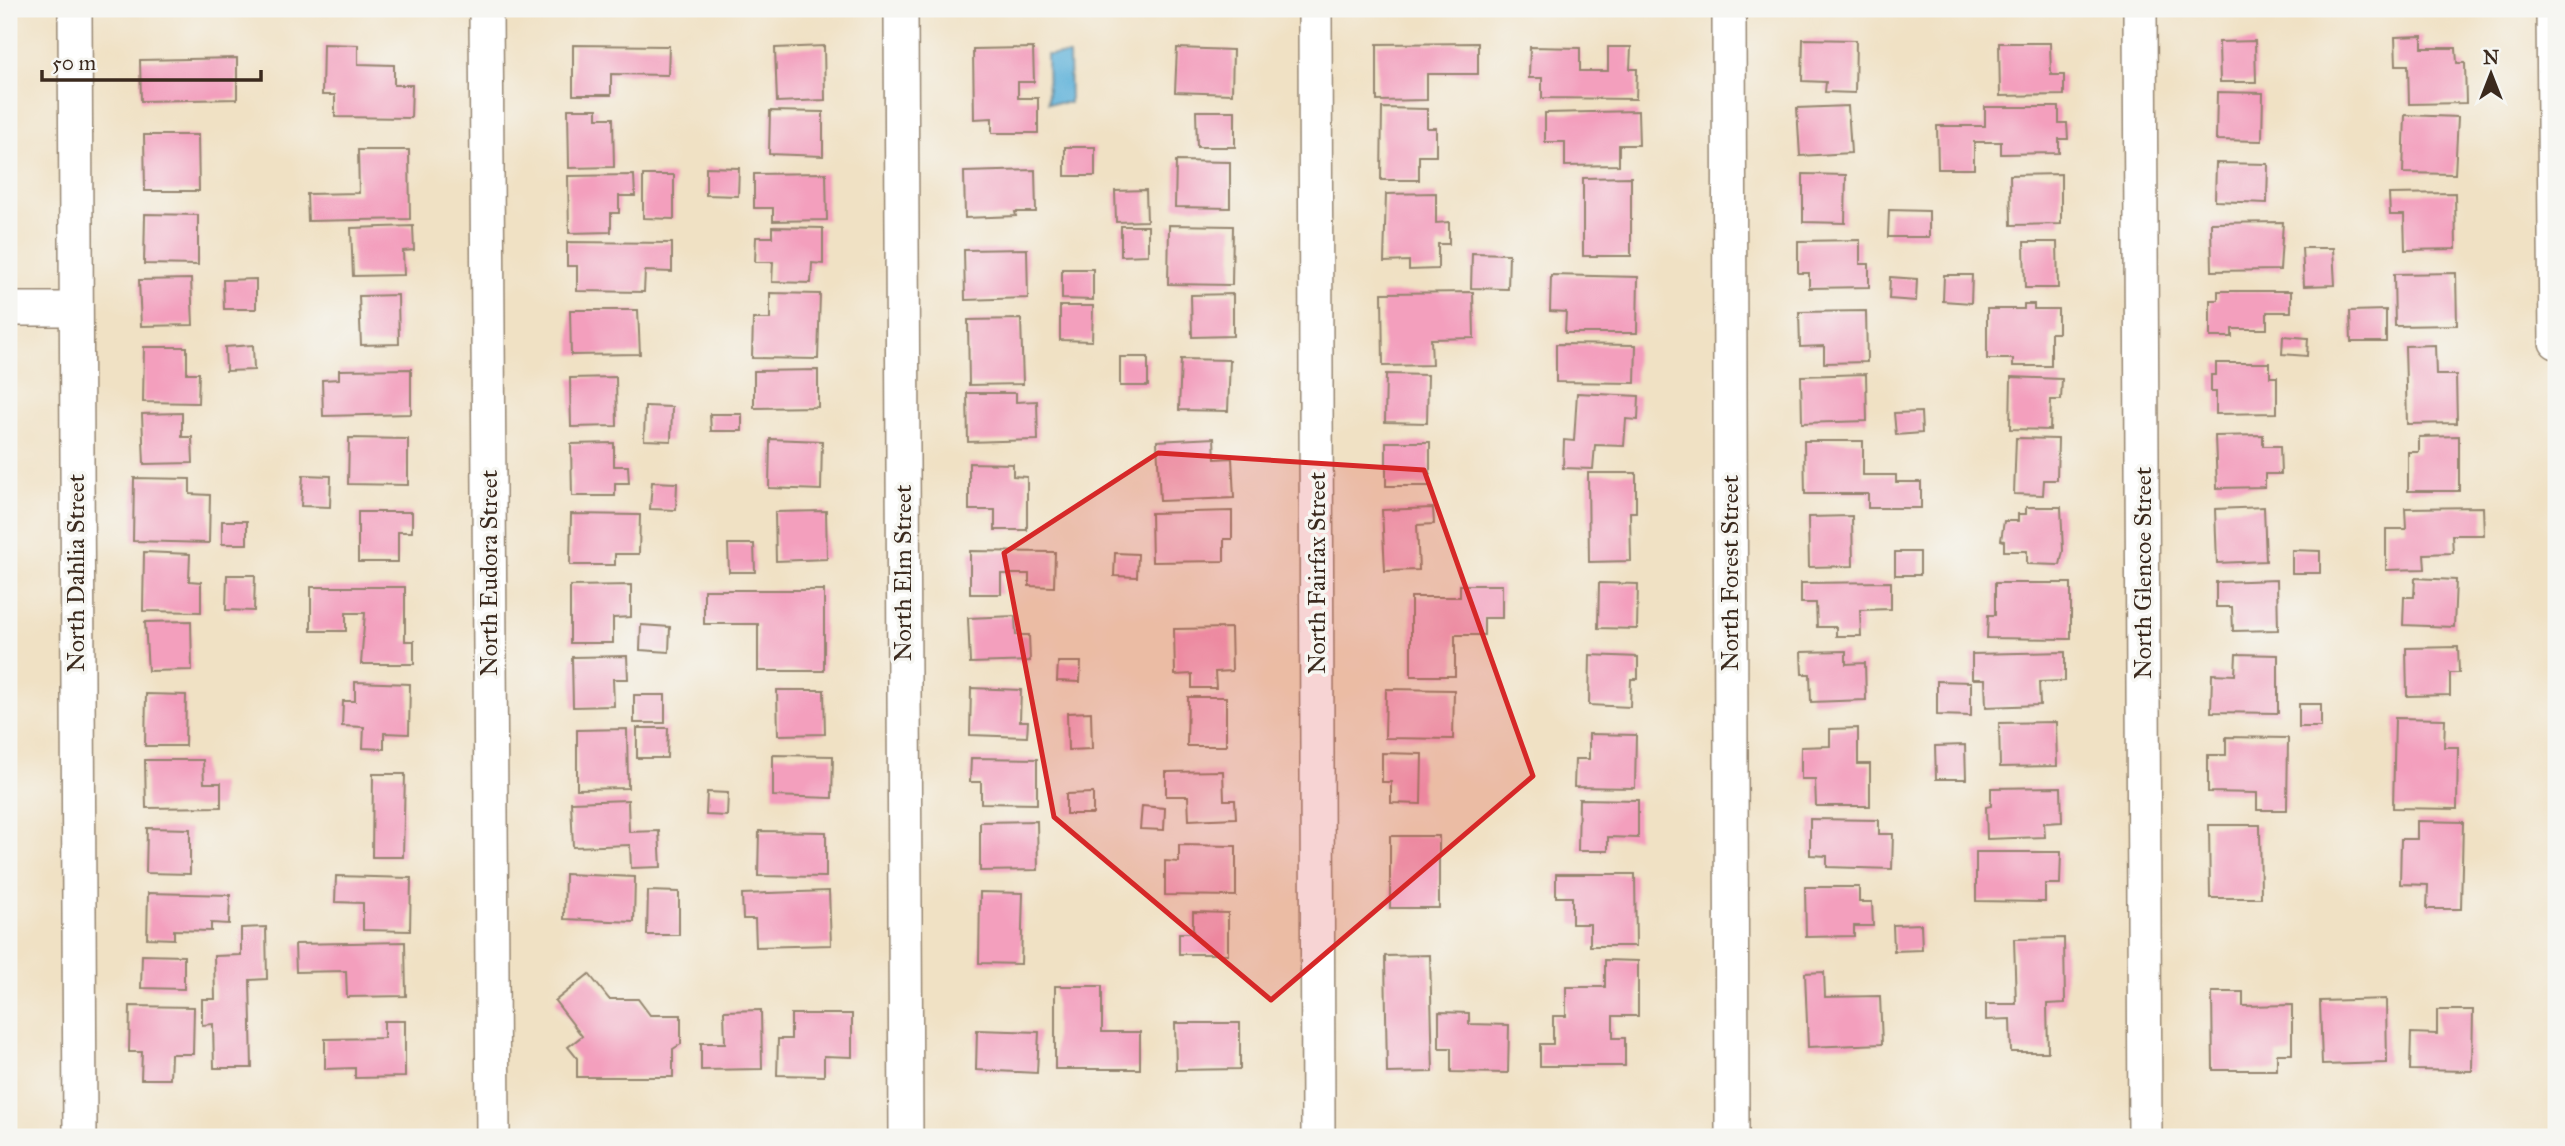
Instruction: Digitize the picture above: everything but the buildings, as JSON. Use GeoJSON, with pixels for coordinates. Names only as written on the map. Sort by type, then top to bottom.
{"type":"FeatureCollection","features":[{"type":"Feature","properties":{"kind":"street","name":"North Dahlia Street"},"geometry":{"type":"LineString","coordinates":[[75,9],[74,309],[80,1137]]}},
{"type":"Feature","properties":{"kind":"street","name":"North Eudora Street"},"geometry":{"type":"LineString","coordinates":[[486,9],[493,1137]]}},
{"type":"Feature","properties":{"kind":"street","name":"North Elm Street"},"geometry":{"type":"LineString","coordinates":[[901,9],[906,1137]]}},
{"type":"Feature","properties":{"kind":"street","name":"North Fairfax Street"},"geometry":{"type":"LineString","coordinates":[[1315,9],[1318,1137]]}},
{"type":"Feature","properties":{"kind":"street","name":"North Forest Street"},"geometry":{"type":"LineString","coordinates":[[1729,9],[1732,1137]]}},
{"type":"Feature","properties":{"kind":"street","name":"North Glencoe Street"},"geometry":{"type":"LineString","coordinates":[[2140,9],[2145,1137]]}},
{"type":"Feature","properties":{"kind":"street"},"geometry":{"type":"LineString","coordinates":[[2553,9],[2556,342]]}},
{"type":"Feature","properties":{"kind":"street"},"geometry":{"type":"LineString","coordinates":[[9,309],[74,309]]}},
{"type":"Feature","properties":{"kind":"highlighted area"},"geometry":{"type":"Polygon","coordinates":[[[1158,453],[1424,470],[1533,776],[1271,1000],[1054,817],[1004,553],[1158,453]]]}},
{"type":"Feature","properties":{"kind":"water"},"geometry":{"type":"Polygon","coordinates":[[[1047,55],[1069,55],[1070,103],[1048,103],[1047,55]]]}}]}
